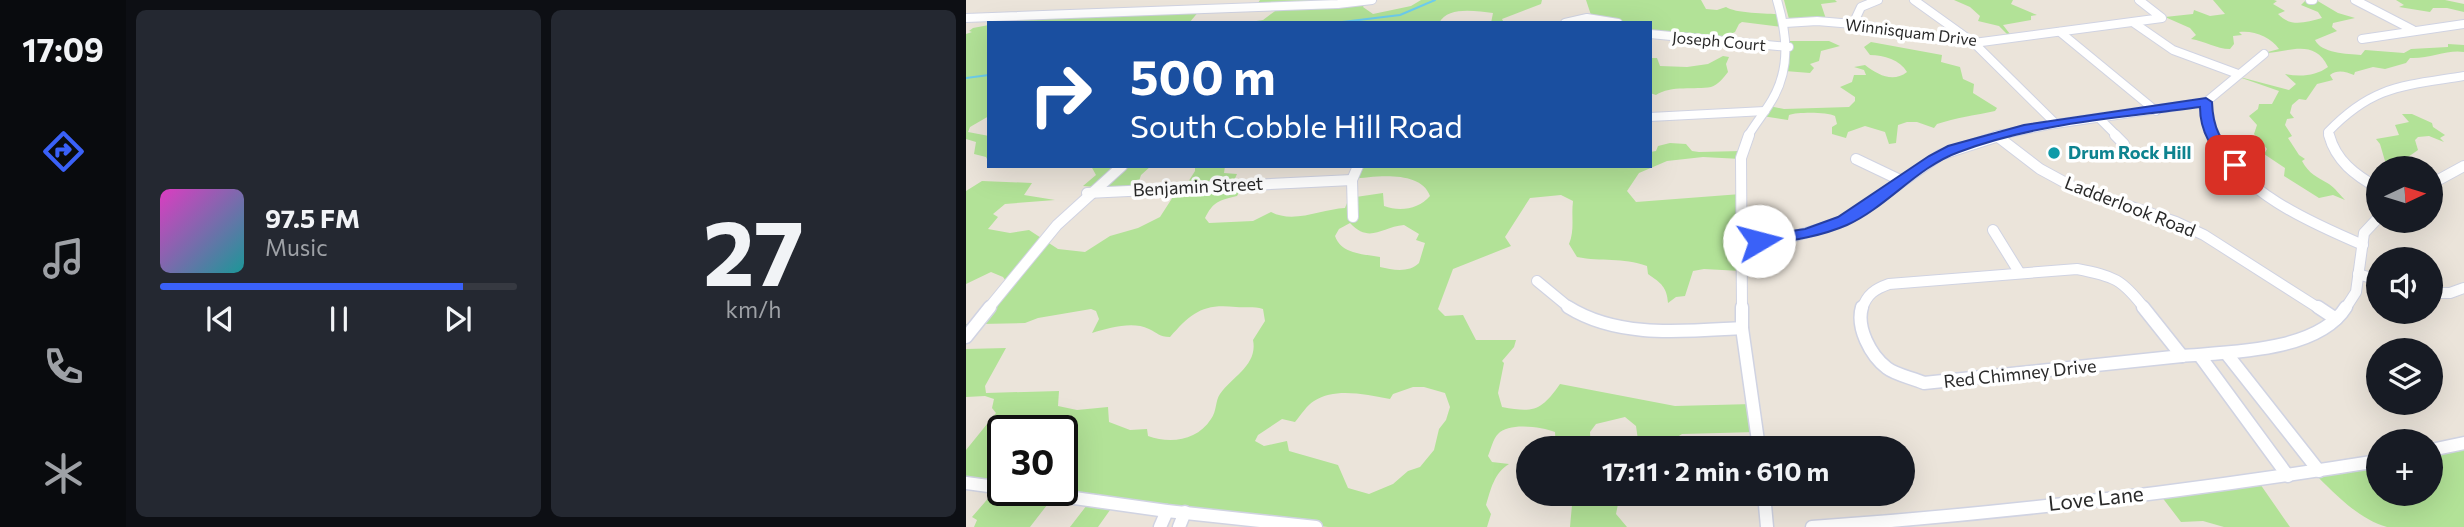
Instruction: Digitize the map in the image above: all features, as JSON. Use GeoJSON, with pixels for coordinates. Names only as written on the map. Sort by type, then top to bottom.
{"type":"FeatureCollection","features":[{"type":"Feature","properties":{"kind":"street"},"geometry":{"type":"LineString","coordinates":[[966,18],[1372,0]]}},
{"type":"Feature","properties":{"kind":"street"},"geometry":{"type":"LineString","coordinates":[[1757,436],[1742,328],[1741,158],[1744,144],[1765,111],[1782,76],[1789,47],[1777,0]]}},
{"type":"Feature","properties":{"kind":"street"},"geometry":{"type":"LineString","coordinates":[[1856,0],[1866,3],[1878,0]]}},
{"type":"Feature","properties":{"kind":"street"},"geometry":{"type":"LineString","coordinates":[[1914,0],[1975,43],[2056,124]]}},
{"type":"Feature","properties":{"kind":"street","name":"Winnisquam Drive"},"geometry":{"type":"LineString","coordinates":[[1785,23],[1817,21],[1853,24],[1975,43],[2162,18],[2139,0]]}},
{"type":"Feature","properties":{"kind":"street"},"geometry":{"type":"LineString","coordinates":[[2355,0],[2413,30]]}},
{"type":"Feature","properties":{"kind":"street"},"geometry":{"type":"LineString","coordinates":[[1853,24],[1866,3]]}},
{"type":"Feature","properties":{"kind":"street"},"geometry":{"type":"LineString","coordinates":[[1574,21],[1587,18],[1606,21]]}},
{"type":"Feature","properties":{"kind":"street"},"geometry":{"type":"LineString","coordinates":[[2134,23],[2173,50],[2238,74]]}},
{"type":"Feature","properties":{"kind":"street"},"geometry":{"type":"LineString","coordinates":[[2362,38],[2464,24]]}},
{"type":"Feature","properties":{"kind":"street"},"geometry":{"type":"LineString","coordinates":[[2060,32],[2156,111]]}},
{"type":"Feature","properties":{"kind":"street","name":"Joseph Court"},"geometry":{"type":"LineString","coordinates":[[1652,34],[1789,47]]}},
{"type":"Feature","properties":{"kind":"street"},"geometry":{"type":"LineString","coordinates":[[1742,242],[1807,233],[1844,221],[1900,180],[1953,149],[2024,129],[2206,102],[2264,54]]}},
{"type":"Feature","properties":{"kind":"street"},"geometry":{"type":"LineString","coordinates":[[2366,180],[2344,165],[2331,149],[2328,132],[2350,107],[2385,89],[2464,76]]}},
{"type":"Feature","properties":{"kind":"street"},"geometry":{"type":"LineString","coordinates":[[2206,102],[2206,123],[2220,150],[2250,180],[2291,211],[2325,230],[2363,245]]}},
{"type":"Feature","properties":{"kind":"street"},"geometry":{"type":"LineString","coordinates":[[1652,117],[1765,111]]}},
{"type":"Feature","properties":{"kind":"street"},"geometry":{"type":"LineString","coordinates":[[2100,119],[2124,144]]}},
{"type":"Feature","properties":{"kind":"street","name":"Ladderlook Road"},"geometry":{"type":"LineString","coordinates":[[1997,136],[2020,156],[2052,177],[2088,194],[2176,222],[2204,235],[2336,318]]}},
{"type":"Feature","properties":{"kind":"street"},"geometry":{"type":"LineString","coordinates":[[1856,159],[1900,180]]}},
{"type":"Feature","properties":{"kind":"street"},"geometry":{"type":"LineString","coordinates":[[2443,177],[2464,166]]}},
{"type":"Feature","properties":{"kind":"street"},"geometry":{"type":"LineString","coordinates":[[966,337],[1049,232],[1087,193],[1119,168]]}},
{"type":"Feature","properties":{"kind":"street"},"geometry":{"type":"LineString","coordinates":[[1353,217],[1352,180],[1357,168]]}},
{"type":"Feature","properties":{"kind":"street","name":"Benjamin Street"},"geometry":{"type":"LineString","coordinates":[[1087,193],[1352,180]]}},
{"type":"Feature","properties":{"kind":"street"},"geometry":{"type":"LineString","coordinates":[[1993,230],[2019,272]]}},
{"type":"Feature","properties":{"kind":"street","name":"Red Chimney Drive"},"geometry":{"type":"LineString","coordinates":[[2183,358],[2126,285],[2104,274],[2077,269],[1889,284],[1875,289],[1865,299],[1859,317],[1867,344],[1887,368],[1924,383],[2226,354],[2302,340],[2336,318],[2356,292],[2366,231]]}},
{"type":"Feature","properties":{"kind":"street"},"geometry":{"type":"LineString","coordinates":[[2358,274],[2366,276]]}},
{"type":"Feature","properties":{"kind":"street"},"geometry":{"type":"LineString","coordinates":[[1537,281],[1556,299],[1580,314],[1606,322],[1650,330],[1742,328]]}},
{"type":"Feature","properties":{"kind":"street"},"geometry":{"type":"LineString","coordinates":[[2443,293],[2464,288]]}},
{"type":"Feature","properties":{"kind":"street"},"geometry":{"type":"LineString","coordinates":[[2226,354],[2319,471]]}},
{"type":"Feature","properties":{"kind":"street"},"geometry":{"type":"LineString","coordinates":[[2200,356],[2288,476]]}},
{"type":"Feature","properties":{"kind":"street"},"geometry":{"type":"LineString","coordinates":[[2443,447],[2464,443]]}},
{"type":"Feature","properties":{"kind":"street","name":"Love Lane"},"geometry":{"type":"LineString","coordinates":[[1812,527],[1979,512],[2288,476],[2366,463]]}},
{"type":"Feature","properties":{"kind":"street"},"geometry":{"type":"LineString","coordinates":[[966,483],[987,486]]}},
{"type":"Feature","properties":{"kind":"street"},"geometry":{"type":"LineString","coordinates":[[1078,499],[1316,527]]}},
{"type":"Feature","properties":{"kind":"street"},"geometry":{"type":"LineString","coordinates":[[1765,506],[1767,527]]}},
{"type":"Feature","properties":{"kind":"street"},"geometry":{"type":"LineString","coordinates":[[1160,527],[1167,511]]}},
{"type":"Feature","properties":{"kind":"street"},"geometry":{"type":"LineString","coordinates":[[1179,527],[1185,512]]}},
{"type":"Feature","properties":{"kind":"green space"},"geometry":{"type":"Polygon","coordinates":[[[1260,0],[1366,1],[1363,7],[1373,14],[1411,6],[1421,0],[1542,0],[1541,4],[1502,19],[1503,21],[1491,21],[1493,13],[1470,11],[1449,14],[1441,21],[1256,21],[1263,20],[1282,6],[1256,6],[1260,0]]]}},
{"type":"Feature","properties":{"kind":"green space"},"geometry":{"type":"Polygon","coordinates":[[[1586,0],[1701,0],[1706,9],[1726,7],[1743,12],[1779,14],[1782,27],[1742,22],[1722,43],[1652,34],[1652,21],[1609,21],[1592,18],[1586,0]]]}},
{"type":"Feature","properties":{"kind":"green space"},"geometry":{"type":"Polygon","coordinates":[[[1784,0],[1837,2],[1821,4],[1826,19],[1792,20],[1789,19],[1784,0]]]}},
{"type":"Feature","properties":{"kind":"green space"},"geometry":{"type":"Polygon","coordinates":[[[1954,0],[2013,0],[2011,4],[2037,15],[2031,16],[2031,20],[2003,25],[2011,38],[1999,26],[1978,21],[1980,16],[1970,7],[1954,0]]]}},
{"type":"Feature","properties":{"kind":"green space"},"geometry":{"type":"Polygon","coordinates":[[[2213,0],[2274,0],[2277,1],[2273,4],[2285,11],[2278,14],[2288,21],[2299,23],[2322,18],[2318,12],[2301,5],[2305,1],[2316,0],[2338,13],[2355,18],[2333,23],[2332,27],[2337,31],[2315,40],[2323,48],[2335,52],[2361,55],[2365,50],[2404,53],[2411,49],[2448,47],[2448,44],[2464,45],[2464,52],[2410,58],[2406,63],[2385,69],[2373,67],[2355,72],[2354,75],[2336,72],[2330,75],[2333,80],[2317,84],[2306,100],[2299,99],[2292,105],[2290,113],[2294,118],[2287,119],[2285,125],[2292,136],[2288,138],[2299,155],[2305,159],[2302,161],[2307,169],[2331,185],[2345,200],[2333,195],[2319,198],[2284,176],[2285,168],[2264,154],[2267,149],[2254,134],[2257,125],[2249,116],[2258,109],[2259,104],[2272,104],[2279,91],[2236,76],[2289,90],[2296,84],[2285,74],[2308,75],[2328,67],[2322,58],[2308,49],[2264,53],[2279,49],[2267,38],[2256,33],[2239,32],[2242,35],[2233,36],[2234,44],[2230,49],[2220,48],[2191,39],[2196,35],[2190,28],[2165,17],[2193,14],[2194,10],[2210,16],[2225,14],[2213,0]]]}},
{"type":"Feature","properties":{"kind":"green space"},"geometry":{"type":"Polygon","coordinates":[[[2396,0],[2445,0],[2464,4],[2464,12],[2447,8],[2433,8],[2430,12],[2399,7],[2404,5],[2396,0]]]}},
{"type":"Feature","properties":{"kind":"green space"},"geometry":{"type":"Polygon","coordinates":[[[1200,10],[1191,21],[994,21],[998,17],[1200,10]]]}},
{"type":"Feature","properties":{"kind":"green space"},"geometry":{"type":"Polygon","coordinates":[[[987,25],[987,117],[970,127],[968,132],[987,136],[987,159],[974,154],[976,142],[966,139],[966,34],[972,32],[969,31],[987,25]]]}},
{"type":"Feature","properties":{"kind":"green space"},"geometry":{"type":"Polygon","coordinates":[[[1789,41],[1829,41],[1840,46],[1821,51],[1819,61],[1810,64],[1814,68],[1810,73],[1785,71],[1789,41]]]}},
{"type":"Feature","properties":{"kind":"green space"},"geometry":{"type":"Polygon","coordinates":[[[1871,42],[1942,55],[1941,62],[1960,67],[1963,79],[1974,84],[1973,93],[1997,108],[1995,111],[1937,124],[1934,128],[1917,122],[1898,125],[1896,143],[1889,144],[1885,132],[1865,126],[1848,132],[1846,138],[1832,134],[1832,127],[1837,124],[1835,116],[1831,115],[1793,114],[1789,115],[1788,120],[1762,116],[1769,106],[1784,109],[1849,107],[1855,97],[1840,87],[1852,82],[1854,75],[1866,75],[1864,70],[1854,67],[1865,65],[1880,75],[1891,77],[1907,72],[1891,59],[1870,55],[1864,47],[1871,42]]]}},
{"type":"Feature","properties":{"kind":"green space"},"geometry":{"type":"Polygon","coordinates":[[[1723,56],[1729,57],[1726,64],[1728,72],[1714,86],[1652,94],[1652,58],[1657,58],[1660,66],[1687,67],[1708,64],[1723,56]]]}},
{"type":"Feature","properties":{"kind":"green space"},"geometry":{"type":"Polygon","coordinates":[[[2402,114],[2412,114],[2432,123],[2433,127],[2445,135],[2440,138],[2444,142],[2429,136],[2418,137],[2415,140],[2418,150],[2409,156],[2384,156],[2376,139],[2399,135],[2395,125],[2409,122],[2402,114]]]}},
{"type":"Feature","properties":{"kind":"green space"},"geometry":{"type":"Polygon","coordinates":[[[1670,143],[1686,144],[1692,151],[1699,152],[1742,151],[1741,159],[1703,157],[1667,161],[1652,167],[1652,152],[1656,151],[1658,146],[1670,143]]]}},
{"type":"Feature","properties":{"kind":"green space"},"geometry":{"type":"Polygon","coordinates":[[[1092,168],[1149,168],[1141,175],[1136,190],[1083,186],[1096,175],[1092,168]]]}},
{"type":"Feature","properties":{"kind":"green space"},"geometry":{"type":"Polygon","coordinates":[[[1195,168],[1225,168],[1224,173],[1237,174],[1232,185],[1243,185],[1237,196],[1221,201],[1211,208],[1205,218],[1209,223],[1253,221],[1271,212],[1289,217],[1308,215],[1345,208],[1349,198],[1383,193],[1384,206],[1403,209],[1420,204],[1430,196],[1425,188],[1408,178],[1385,176],[1353,179],[1358,168],[1651,168],[1639,173],[1627,191],[1636,202],[1741,194],[1741,271],[1693,271],[1685,296],[1676,297],[1668,303],[1665,289],[1648,274],[1647,266],[1577,257],[1569,244],[1573,201],[1561,195],[1530,198],[1505,237],[1511,246],[1453,269],[1438,309],[1445,316],[1463,315],[1476,340],[1516,340],[1514,347],[1502,361],[1504,363],[1498,393],[1502,407],[1522,410],[1536,408],[1547,400],[1560,384],[1675,406],[1753,404],[1757,432],[1637,436],[1636,426],[1625,417],[1596,424],[1590,436],[1555,436],[1555,432],[1534,427],[1503,430],[1493,441],[1488,456],[1492,462],[1509,464],[1496,477],[1492,487],[1486,505],[1491,514],[1487,527],[1328,527],[1115,503],[1098,527],[1070,527],[1087,505],[1078,503],[1078,415],[994,415],[996,413],[992,408],[994,399],[985,396],[966,397],[966,349],[1006,348],[985,386],[986,393],[1059,391],[1058,406],[1077,410],[1108,407],[1109,422],[1130,430],[1147,429],[1148,436],[1156,438],[1182,439],[1198,432],[1211,419],[1220,394],[1243,370],[1252,356],[1253,340],[1265,321],[1263,309],[1225,306],[1206,308],[1198,312],[1170,337],[1135,326],[1121,326],[1092,333],[1099,319],[1096,311],[1091,309],[1038,318],[1025,323],[980,324],[966,341],[966,324],[980,323],[1009,285],[1003,277],[991,272],[966,284],[966,191],[982,181],[1032,183],[1024,195],[1055,200],[1005,204],[993,214],[998,217],[988,229],[1010,233],[1029,230],[1058,249],[1085,252],[1110,236],[1138,228],[1160,217],[1178,189],[1185,187],[1195,168]],[[1350,223],[1339,229],[1335,236],[1347,250],[1380,257],[1380,267],[1406,269],[1419,263],[1425,243],[1416,240],[1419,234],[1404,225],[1376,233],[1364,232],[1350,223]],[[1413,387],[1393,394],[1390,399],[1351,393],[1332,394],[1314,401],[1295,422],[1282,419],[1258,435],[1255,441],[1264,446],[1287,441],[1289,451],[1338,465],[1348,488],[1369,494],[1393,484],[1408,471],[1420,467],[1434,450],[1439,429],[1446,420],[1450,407],[1445,393],[1413,387]]]}},
{"type":"Feature","properties":{"kind":"green space"},"geometry":{"type":"Polygon","coordinates":[[[987,424],[987,485],[966,482],[966,450],[987,424]]]}},
{"type":"Feature","properties":{"kind":"green space"},"geometry":{"type":"Polygon","coordinates":[[[2464,442],[2464,527],[2387,527],[2376,523],[2347,504],[2313,472],[2366,463],[2366,506],[2443,506],[2443,447],[2464,442]]]}},
{"type":"Feature","properties":{"kind":"green space"},"geometry":{"type":"Polygon","coordinates":[[[2258,481],[2290,527],[2224,527],[2203,521],[2181,522],[2158,492],[2258,481]]]}},
{"type":"Feature","properties":{"kind":"green space"},"geometry":{"type":"Polygon","coordinates":[[[987,500],[987,506],[1046,506],[1030,527],[974,527],[977,520],[972,517],[987,500]]]}},
{"type":"Feature","properties":{"kind":"green space"},"geometry":{"type":"Polygon","coordinates":[[[1572,506],[1618,506],[1616,514],[1627,527],[1570,527],[1572,506]]]}},
{"type":"Feature","properties":{"kind":"waterway"},"geometry":{"type":"LineString","coordinates":[[1350,21],[1400,15],[1435,0]]}},
{"type":"Feature","properties":{"kind":"waterway"},"geometry":{"type":"LineString","coordinates":[[966,78],[987,75]]}},
{"type":"Feature","properties":{"kind":"place","name":"Drum Rock Hill"},"geometry":{"type":"Point","coordinates":[2054,153]}},
{"type":"Feature","properties":{"kind":"route"},"geometry":{"type":"LineString","coordinates":[[1759,241],[1807,233],[1844,221],[1900,180],[1953,149],[2024,129],[2206,102],[2206,123],[2220,150],[2235,165]]}}]}
